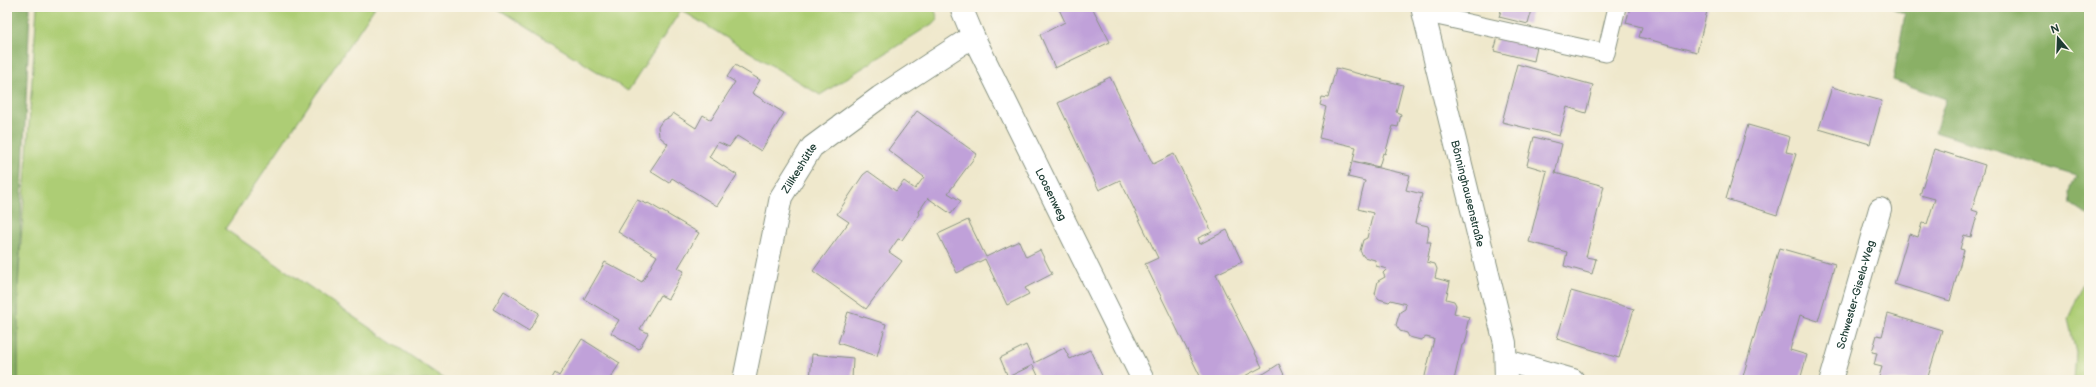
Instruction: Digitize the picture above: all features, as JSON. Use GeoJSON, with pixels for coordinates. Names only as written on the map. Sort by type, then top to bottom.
{"type":"FeatureCollection","features":[{"type":"Feature","properties":{"kind":"street","name":"Loosenweg"},"geometry":{"type":"LineString","coordinates":[[961,7],[973,36],[1143,380]]}},
{"type":"Feature","properties":{"kind":"street","name":"Bönninghausenstraße"},"geometry":{"type":"LineString","coordinates":[[1422,10],[1505,343],[1506,370]]}},
{"type":"Feature","properties":{"kind":"street","name":"Zillkeshütte"},"geometry":{"type":"LineString","coordinates":[[744,380],[781,197],[812,147],[880,97],[973,36]]}},
{"type":"Feature","properties":{"kind":"street","name":"Schwester-Gisela-Weg"},"geometry":{"type":"LineString","coordinates":[[1831,380],[1880,209]]}},
{"type":"Feature","properties":{"kind":"street"},"geometry":{"type":"LineString","coordinates":[[1506,370],[1574,380]]}},
{"type":"Feature","properties":{"kind":"lane"},"geometry":{"type":"LineString","coordinates":[[1422,10],[1606,53],[1617,7]]}},
{"type":"Feature","properties":{"kind":"green space"},"geometry":{"type":"Polygon","coordinates":[[[7,7],[30,7],[18,287],[18,380],[7,380],[7,7]]]}},
{"type":"Feature","properties":{"kind":"green space"},"geometry":{"type":"Polygon","coordinates":[[[37,7],[375,7],[225,229],[446,380],[18,380],[18,287],[37,7]]]}},
{"type":"Feature","properties":{"kind":"green space"},"geometry":{"type":"Polygon","coordinates":[[[495,7],[934,7],[938,20],[820,95],[681,10],[628,91],[495,7]]]}},
{"type":"Feature","properties":{"kind":"green space"},"geometry":{"type":"Polygon","coordinates":[[[1890,7],[2089,7],[2089,216],[2071,204],[2070,191],[2076,176],[1935,132],[1946,99],[1893,80],[1905,14],[1890,7]]]}},
{"type":"Feature","properties":{"kind":"green space"},"geometry":{"type":"Polygon","coordinates":[[[2089,270],[2089,380],[2074,380],[2076,353],[2068,319],[2089,270]]]}},
{"type":"Feature","properties":{"kind":"building"},"geometry":{"type":"Polygon","coordinates":[[[1058,7],[1092,7],[1110,42],[1055,68],[1040,35],[1065,22],[1058,7]]]}},
{"type":"Feature","properties":{"kind":"building"},"geometry":{"type":"Polygon","coordinates":[[[1502,7],[1527,7],[1526,9],[1532,10],[1528,24],[1499,17],[1502,7]]]}},
{"type":"Feature","properties":{"kind":"building"},"geometry":{"type":"Polygon","coordinates":[[[1630,7],[1708,7],[1697,52],[1639,37],[1642,27],[1626,23],[1630,7]]]}},
{"type":"Feature","properties":{"kind":"building"},"geometry":{"type":"Polygon","coordinates":[[[1498,37],[1537,46],[1534,61],[1494,51],[1498,37]]]}},
{"type":"Feature","properties":{"kind":"building"},"geometry":{"type":"Polygon","coordinates":[[[1517,64],[1593,85],[1586,113],[1567,107],[1559,136],[1502,122],[1517,64]]]}},
{"type":"Feature","properties":{"kind":"building"},"geometry":{"type":"Polygon","coordinates":[[[735,65],[760,80],[752,93],[784,113],[761,151],[737,136],[729,147],[718,142],[709,157],[737,175],[717,206],[672,178],[669,183],[650,171],[668,144],[659,136],[658,127],[662,121],[670,117],[673,113],[696,128],[703,115],[711,120],[735,82],[727,77],[735,65]]]}},
{"type":"Feature","properties":{"kind":"building"},"geometry":{"type":"Polygon","coordinates":[[[1336,68],[1403,85],[1396,112],[1401,114],[1398,127],[1393,126],[1385,154],[1383,153],[1379,167],[1353,161],[1356,147],[1319,138],[1326,107],[1320,105],[1322,97],[1328,98],[1336,68]]]}},
{"type":"Feature","properties":{"kind":"building"},"geometry":{"type":"Polygon","coordinates":[[[1110,77],[1153,164],[1174,154],[1212,232],[1198,238],[1200,244],[1227,230],[1242,262],[1216,274],[1262,367],[1237,380],[1202,380],[1145,264],[1158,258],[1120,180],[1099,190],[1058,103],[1110,77]]]}},
{"type":"Feature","properties":{"kind":"building"},"geometry":{"type":"Polygon","coordinates":[[[1832,87],[1882,101],[1870,144],[1819,129],[1832,87]]]}},
{"type":"Feature","properties":{"kind":"building"},"geometry":{"type":"Polygon","coordinates":[[[917,111],[977,154],[948,193],[961,201],[951,214],[928,198],[919,211],[920,214],[902,240],[898,239],[889,252],[902,261],[866,309],[813,271],[849,222],[837,214],[863,175],[868,171],[896,191],[904,181],[915,189],[924,177],[888,150],[917,111]]]}},
{"type":"Feature","properties":{"kind":"building"},"geometry":{"type":"Polygon","coordinates":[[[1748,125],[1790,137],[1786,152],[1796,154],[1777,215],[1726,199],[1748,125]]]}},
{"type":"Feature","properties":{"kind":"building"},"geometry":{"type":"Polygon","coordinates":[[[1534,137],[1562,144],[1555,173],[1604,186],[1586,257],[1596,259],[1592,274],[1564,266],[1567,252],[1529,242],[1547,171],[1527,165],[1534,137]]]}},
{"type":"Feature","properties":{"kind":"building"},"geometry":{"type":"Polygon","coordinates":[[[1934,149],[1985,165],[1972,210],[1978,212],[1971,237],[1964,235],[1960,249],[1964,250],[1950,301],[1894,284],[1909,234],[1918,237],[1922,223],[1927,224],[1935,199],[1920,195],[1934,149]]]}},
{"type":"Feature","properties":{"kind":"building"},"geometry":{"type":"Polygon","coordinates":[[[1352,162],[1410,175],[1406,190],[1422,194],[1415,223],[1428,226],[1429,230],[1427,242],[1431,242],[1427,262],[1435,264],[1437,269],[1435,278],[1450,282],[1446,299],[1454,301],[1456,305],[1454,313],[1469,317],[1465,344],[1462,345],[1454,380],[1424,380],[1434,339],[1426,337],[1421,340],[1409,337],[1407,333],[1400,331],[1396,325],[1400,312],[1405,309],[1406,304],[1391,300],[1389,302],[1379,299],[1375,294],[1378,281],[1385,277],[1383,273],[1387,269],[1376,266],[1375,260],[1364,257],[1360,251],[1363,240],[1367,238],[1373,213],[1358,209],[1365,181],[1348,177],[1352,162]]]}},
{"type":"Feature","properties":{"kind":"building"},"geometry":{"type":"Polygon","coordinates":[[[637,200],[647,204],[648,203],[699,233],[678,268],[684,271],[668,299],[660,295],[640,329],[648,333],[639,349],[611,333],[619,320],[584,299],[605,262],[642,282],[657,256],[618,232],[637,200]]]}},
{"type":"Feature","properties":{"kind":"building"},"geometry":{"type":"Polygon","coordinates":[[[968,220],[986,257],[1019,241],[1026,257],[1040,250],[1052,274],[1025,288],[1029,294],[1007,305],[985,259],[957,273],[938,234],[968,220]]]}},
{"type":"Feature","properties":{"kind":"building"},"geometry":{"type":"Polygon","coordinates":[[[1779,248],[1835,264],[1818,321],[1800,315],[1790,350],[1807,355],[1800,380],[1742,380],[1779,248]]]}},
{"type":"Feature","properties":{"kind":"building"},"geometry":{"type":"Polygon","coordinates":[[[504,291],[539,313],[529,331],[493,309],[504,291]]]}},
{"type":"Feature","properties":{"kind":"building"},"geometry":{"type":"Polygon","coordinates":[[[1571,291],[1634,309],[1619,358],[1557,339],[1571,291]]]}},
{"type":"Feature","properties":{"kind":"building"},"geometry":{"type":"Polygon","coordinates":[[[848,312],[886,324],[877,356],[838,343],[848,312]]]}},
{"type":"Feature","properties":{"kind":"building"},"geometry":{"type":"Polygon","coordinates":[[[1888,314],[1942,330],[1927,380],[1878,380],[1882,367],[1874,365],[1877,353],[1872,352],[1877,335],[1882,336],[1888,314]]]}},
{"type":"Feature","properties":{"kind":"building"},"geometry":{"type":"Polygon","coordinates":[[[582,339],[620,363],[609,380],[551,380],[555,373],[559,376],[582,339]]]}},
{"type":"Feature","properties":{"kind":"building"},"geometry":{"type":"Polygon","coordinates":[[[1026,345],[1034,363],[1064,348],[1070,359],[1090,350],[1104,380],[1040,380],[1033,365],[1008,377],[1000,358],[1026,345]]]}},
{"type":"Feature","properties":{"kind":"building"},"geometry":{"type":"Polygon","coordinates":[[[812,354],[853,358],[852,380],[810,380],[812,354]]]}},
{"type":"Feature","properties":{"kind":"building"},"geometry":{"type":"Polygon","coordinates":[[[1279,364],[1286,379],[1250,380],[1265,373],[1279,364]]]}}]}
